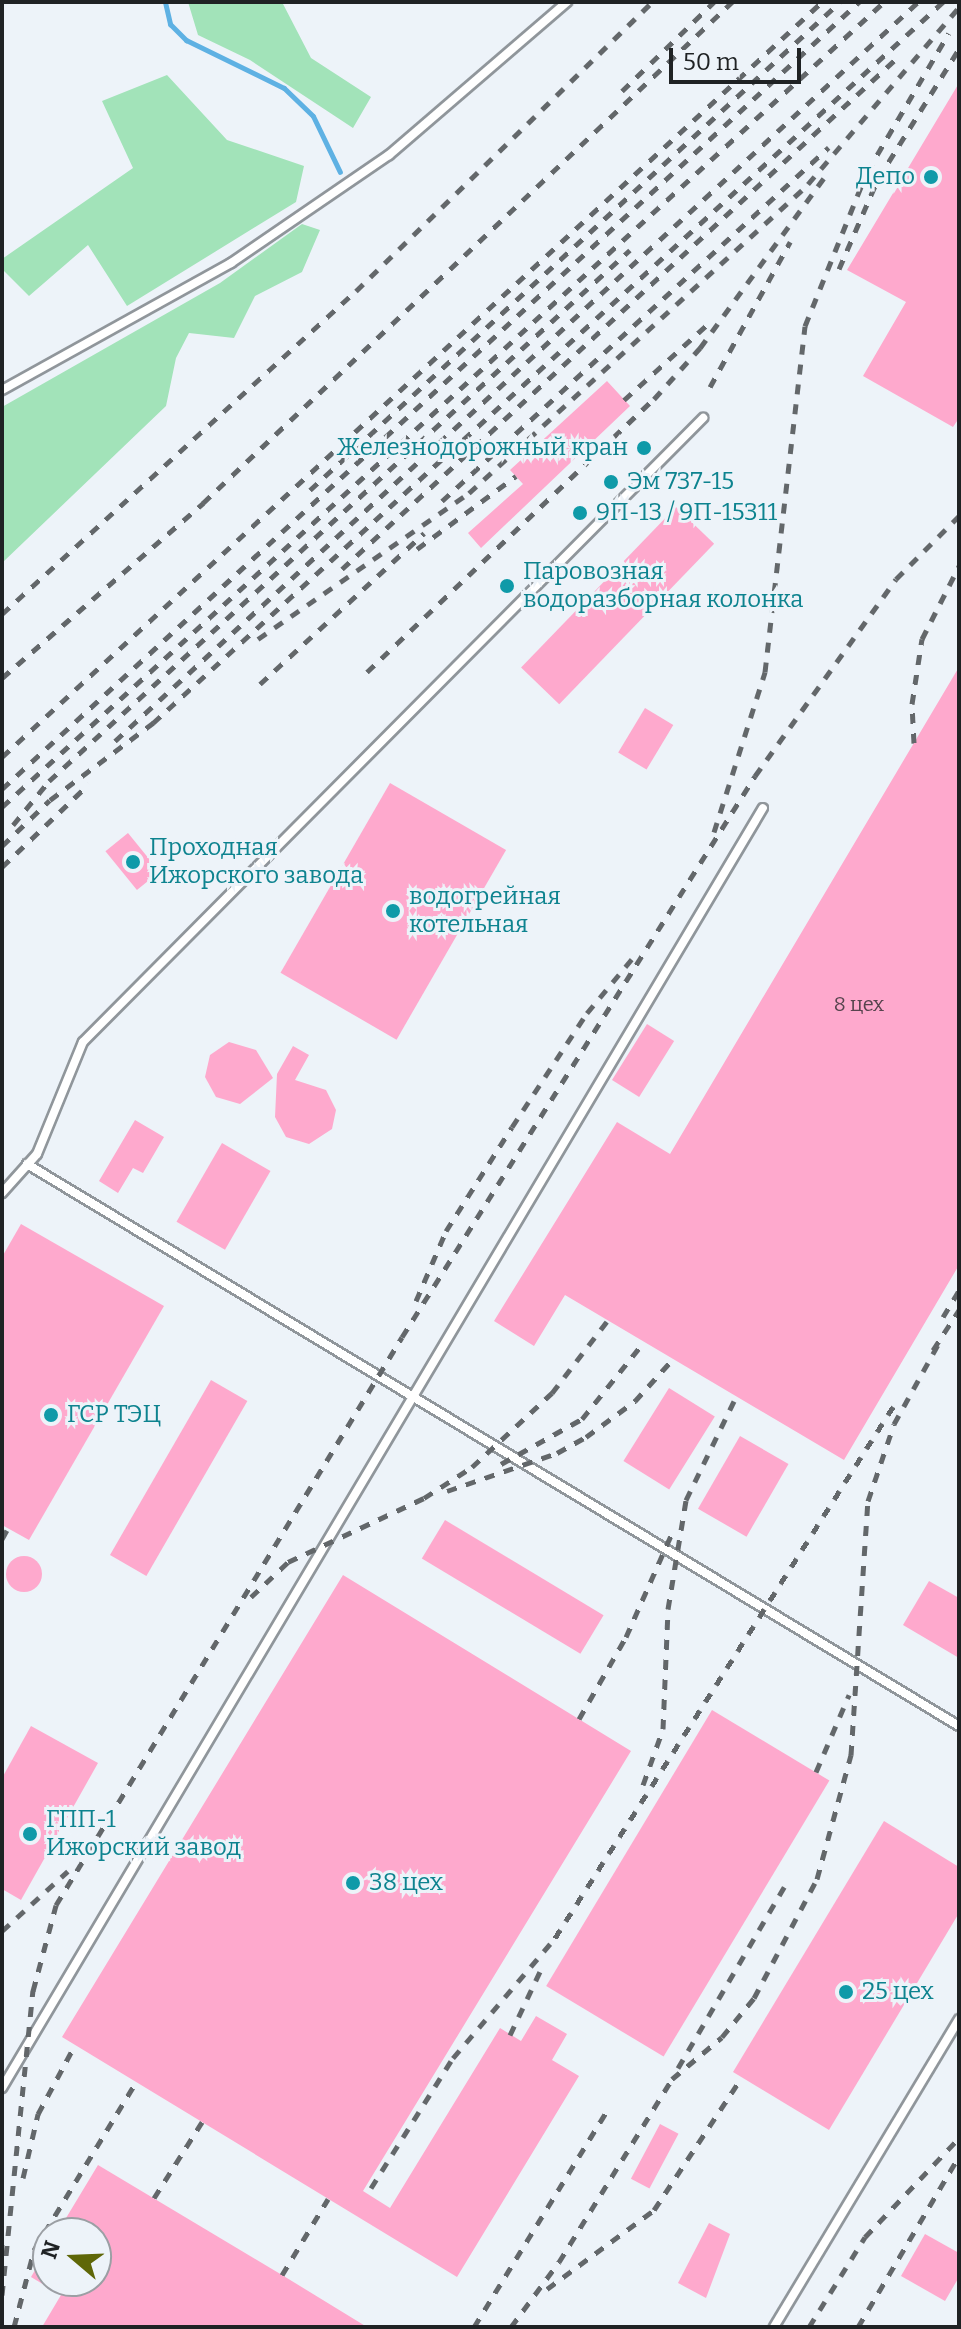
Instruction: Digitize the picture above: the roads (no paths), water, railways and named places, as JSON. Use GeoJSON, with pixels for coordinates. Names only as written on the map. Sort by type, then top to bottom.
{"type":"FeatureCollection","features":[{"type":"Feature","properties":{"kind":"lane"},"geometry":{"type":"LineString","coordinates":[[2,390],[231,263],[389,155],[567,2]]}},
{"type":"Feature","properties":{"kind":"lane"},"geometry":{"type":"LineString","coordinates":[[2,1193],[27,1164],[83,1042],[703,418]]}},
{"type":"Feature","properties":{"kind":"lane"},"geometry":{"type":"LineString","coordinates":[[2,2088],[412,1393],[763,808]]}},
{"type":"Feature","properties":{"kind":"lane"},"geometry":{"type":"LineString","coordinates":[[27,1164],[412,1393],[959,1726]]}},
{"type":"Feature","properties":{"kind":"lane"},"geometry":{"type":"LineString","coordinates":[[774,2327],[959,2019]]}},
{"type":"Feature","properties":{"kind":"waterway"},"geometry":{"type":"LineString","coordinates":[[165,2],[170,24],[186,40],[284,88],[313,116],[340,172]]}},
{"type":"Feature","properties":{"kind":"railway"},"geometry":{"type":"LineString","coordinates":[[2,614],[356,291],[652,2]]}},
{"type":"Feature","properties":{"kind":"railway"},"geometry":{"type":"LineString","coordinates":[[622,91],[714,2]]}},
{"type":"Feature","properties":{"kind":"railway"},"geometry":{"type":"LineString","coordinates":[[2,678],[203,503],[732,2]]}},
{"type":"Feature","properties":{"kind":"railway"},"geometry":{"type":"LineString","coordinates":[[2,757],[822,2]]}},
{"type":"Feature","properties":{"kind":"railway"},"geometry":{"type":"LineString","coordinates":[[310,490],[840,2]]}},
{"type":"Feature","properties":{"kind":"railway"},"geometry":{"type":"LineString","coordinates":[[2,789],[859,2]]}},
{"type":"Feature","properties":{"kind":"railway"},"geometry":{"type":"LineString","coordinates":[[2,807],[884,2]]}},
{"type":"Feature","properties":{"kind":"railway"},"geometry":{"type":"LineString","coordinates":[[115,741],[918,2]]}},
{"type":"Feature","properties":{"kind":"railway"},"geometry":{"type":"LineString","coordinates":[[2,846],[50,800],[153,723],[943,2]]}},
{"type":"Feature","properties":{"kind":"railway"},"geometry":{"type":"LineString","coordinates":[[258,639],[469,493],[808,184],[959,7]]}},
{"type":"Feature","properties":{"kind":"railway"},"geometry":{"type":"LineString","coordinates":[[714,832],[765,672],[805,326],[867,172],[949,33]]}},
{"type":"Feature","properties":{"kind":"railway"},"geometry":{"type":"LineString","coordinates":[[839,269],[878,179],[959,49]]}},
{"type":"Feature","properties":{"kind":"railway"},"geometry":{"type":"LineString","coordinates":[[342,569],[898,57]]}},
{"type":"Feature","properties":{"kind":"railway"},"geometry":{"type":"LineString","coordinates":[[442,501],[829,147]]}},
{"type":"Feature","properties":{"kind":"railway"},"geometry":{"type":"LineString","coordinates":[[367,672],[654,399],[700,348],[826,175]]}},
{"type":"Feature","properties":{"kind":"railway"},"geometry":{"type":"LineString","coordinates":[[710,387],[790,242]]}},
{"type":"Feature","properties":{"kind":"railway"},"geometry":{"type":"LineString","coordinates":[[13,825],[49,781],[630,250]]}},
{"type":"Feature","properties":{"kind":"railway"},"geometry":{"type":"LineString","coordinates":[[624,400],[710,322]]}},
{"type":"Feature","properties":{"kind":"railway"},"geometry":{"type":"LineString","coordinates":[[417,549],[516,476]]}},
{"type":"Feature","properties":{"kind":"railway"},"geometry":{"type":"LineString","coordinates":[[2,2295],[33,1991],[56,1905],[402,1337],[755,776],[896,579],[959,516]]}},
{"type":"Feature","properties":{"kind":"railway"},"geometry":{"type":"LineString","coordinates":[[260,684],[424,533]]}},
{"type":"Feature","properties":{"kind":"railway"},"geometry":{"type":"LineString","coordinates":[[914,743],[912,704],[922,639],[959,566]]}},
{"type":"Feature","properties":{"kind":"railway"},"geometry":{"type":"LineString","coordinates":[[2,867],[89,784]]}},
{"type":"Feature","properties":{"kind":"railway"},"geometry":{"type":"LineString","coordinates":[[416,1301],[446,1231],[587,1013],[636,954]]}},
{"type":"Feature","properties":{"kind":"railway"},"geometry":{"type":"LineString","coordinates":[[943,1317],[959,1290]]}},
{"type":"Feature","properties":{"kind":"railway"},"geometry":{"type":"LineString","coordinates":[[933,1350],[959,1310]]}},
{"type":"Feature","properties":{"kind":"railway"},"geometry":{"type":"LineString","coordinates":[[251,1597],[288,1562],[424,1498],[472,1467],[552,1393],[608,1320]]}},
{"type":"Feature","properties":{"kind":"railway"},"geometry":{"type":"LineString","coordinates":[[511,2327],[559,2262],[672,2079],[722,2037],[754,1998],[817,1879],[851,1755],[868,1501],[894,1424],[940,1341]]}},
{"type":"Feature","properties":{"kind":"railway"},"geometry":{"type":"LineString","coordinates":[[501,1464],[582,1419],[644,1342]]}},
{"type":"Feature","properties":{"kind":"railway"},"geometry":{"type":"LineString","coordinates":[[447,1491],[557,1453],[586,1437],[635,1401],[673,1359]]}},
{"type":"Feature","properties":{"kind":"railway"},"geometry":{"type":"LineString","coordinates":[[643,1785],[663,1729],[668,1609],[686,1500],[736,1397]]}},
{"type":"Feature","properties":{"kind":"railway"},"geometry":{"type":"LineString","coordinates":[[371,2188],[453,2058],[555,1938],[898,1399]]}},
{"type":"Feature","properties":{"kind":"railway"},"geometry":{"type":"LineString","coordinates":[[2,1539],[8,1528]]}},
{"type":"Feature","properties":{"kind":"railway"},"geometry":{"type":"LineString","coordinates":[[579,1719],[626,1637],[672,1533]]}},
{"type":"Feature","properties":{"kind":"railway"},"geometry":{"type":"LineString","coordinates":[[816,1772],[849,1695]]}},
{"type":"Feature","properties":{"kind":"railway"},"geometry":{"type":"LineString","coordinates":[[2,1931],[68,1871]]}},
{"type":"Feature","properties":{"kind":"railway"},"geometry":{"type":"LineString","coordinates":[[678,2068],[786,1884]]}},
{"type":"Feature","properties":{"kind":"railway"},"geometry":{"type":"LineString","coordinates":[[510,2035],[544,1963]]}},
{"type":"Feature","properties":{"kind":"railway"},"geometry":{"type":"LineString","coordinates":[[23,2178],[38,2114],[75,2045]]}},
{"type":"Feature","properties":{"kind":"railway"},"geometry":{"type":"LineString","coordinates":[[547,2289],[654,2210],[742,2077]]}},
{"type":"Feature","properties":{"kind":"railway"},"geometry":{"type":"LineString","coordinates":[[14,2327],[34,2250],[136,2082]]}},
{"type":"Feature","properties":{"kind":"railway"},"geometry":{"type":"LineString","coordinates":[[474,2327],[610,2106]]}},
{"type":"Feature","properties":{"kind":"railway"},"geometry":{"type":"LineString","coordinates":[[154,2198],[202,2122]]}},
{"type":"Feature","properties":{"kind":"railway"},"geometry":{"type":"LineString","coordinates":[[809,2327],[865,2237],[959,2138]]}},
{"type":"Feature","properties":{"kind":"railway"},"geometry":{"type":"LineString","coordinates":[[858,2327],[959,2156]]}},
{"type":"Feature","properties":{"kind":"railway"},"geometry":{"type":"LineString","coordinates":[[282,2275],[328,2199]]}},
{"type":"Feature","properties":{"kind":"place","name":"Депо"},"geometry":{"type":"Point","coordinates":[931,177]}},
{"type":"Feature","properties":{"kind":"place","name":"Железнодорожный кран"},"geometry":{"type":"Point","coordinates":[644,448]}},
{"type":"Feature","properties":{"kind":"place","name":"Эм 737-15"},"geometry":{"type":"Point","coordinates":[611,482]}},
{"type":"Feature","properties":{"kind":"place","name":"9П-13 / 9П-15311"},"geometry":{"type":"Point","coordinates":[580,513]}},
{"type":"Feature","properties":{"kind":"place","name":"Паровозная водоразборная колонка"},"geometry":{"type":"Point","coordinates":[507,586]}},
{"type":"Feature","properties":{"kind":"place","name":"Проходная Ижорского завода"},"geometry":{"type":"Point","coordinates":[133,862]}},
{"type":"Feature","properties":{"kind":"place","name":"водогрейная котельная"},"geometry":{"type":"Point","coordinates":[393,911]}},
{"type":"Feature","properties":{"kind":"place","name":"ГСР ТЭЦ"},"geometry":{"type":"Point","coordinates":[51,1415]}},
{"type":"Feature","properties":{"kind":"place","name":"ГПП-1 Ижорский завод"},"geometry":{"type":"Point","coordinates":[30,1834]}},
{"type":"Feature","properties":{"kind":"place","name":"38 цех"},"geometry":{"type":"Point","coordinates":[353,1883]}},
{"type":"Feature","properties":{"kind":"place","name":"25 цех"},"geometry":{"type":"Point","coordinates":[846,1992]}}]}
